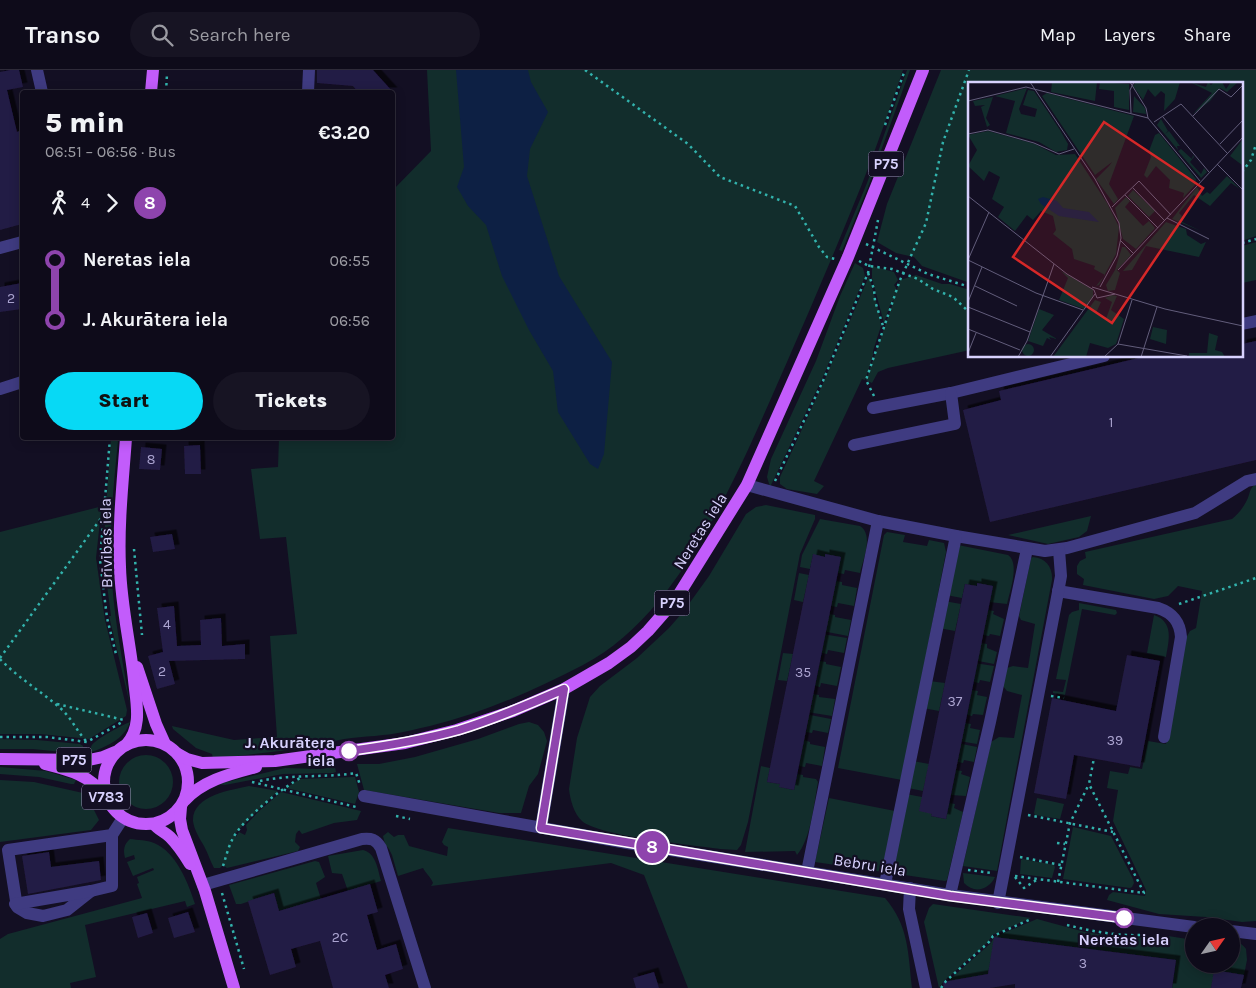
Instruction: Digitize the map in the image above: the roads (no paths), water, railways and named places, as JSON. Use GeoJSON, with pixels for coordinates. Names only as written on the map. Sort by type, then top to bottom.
{"type":"FeatureCollection","features":[{"type":"Feature","properties":{"kind":"main road"},"geometry":{"type":"LineString","coordinates":[[151,90],[153,70]]}},
{"type":"Feature","properties":{"kind":"main road","name":"Neretas iela"},"geometry":{"type":"LineString","coordinates":[[275,761],[424,739],[471,726],[564,689],[631,647],[658,620],[676,599],[748,486],[855,239],[923,70]]}},
{"type":"Feature","properties":{"kind":"main road","name":"Brīvības iela"},"geometry":{"type":"LineString","coordinates":[[126,440],[121,499],[120,567],[125,617],[131,648]]}},
{"type":"Feature","properties":{"kind":"main road"},"geometry":{"type":"LineString","coordinates":[[131,648],[156,724],[165,744]]}},
{"type":"Feature","properties":{"kind":"main road"},"geometry":{"type":"LineString","coordinates":[[123,747],[133,736],[137,726],[131,648]]}},
{"type":"Feature","properties":{"kind":"main road"},"geometry":{"type":"LineString","coordinates":[[123,747],[134,742],[150,740],[165,744],[178,754],[186,768],[188,784],[180,819],[182,830],[203,885],[234,988]]}},
{"type":"Feature","properties":{"kind":"main road","name":"P75"},"geometry":{"type":"LineString","coordinates":[[0,759],[95,759],[111,754],[123,747]]}},
{"type":"Feature","properties":{"kind":"main road","name":"V783"},"geometry":{"type":"LineString","coordinates":[[123,747],[109,761],[104,777],[107,800],[117,813],[124,818],[138,824],[154,824]]}},
{"type":"Feature","properties":{"kind":"main road","name":"P75"},"geometry":{"type":"LineString","coordinates":[[178,754],[187,759],[202,763],[275,761]]}},
{"type":"Feature","properties":{"kind":"main road"},"geometry":{"type":"LineString","coordinates":[[26,760],[68,770],[84,777],[96,785],[107,800]]}},
{"type":"Feature","properties":{"kind":"main road"},"geometry":{"type":"LineString","coordinates":[[203,885],[176,844],[154,824],[169,818],[199,787],[214,779],[275,761]]}},
{"type":"Feature","properties":{"kind":"street"},"geometry":{"type":"LineString","coordinates":[[37,70],[42,90]]}},
{"type":"Feature","properties":{"kind":"street"},"geometry":{"type":"LineString","coordinates":[[308,90],[309,70]]}},
{"type":"Feature","properties":{"kind":"street"},"geometry":{"type":"LineString","coordinates":[[0,248],[20,243]]}},
{"type":"Feature","properties":{"kind":"street"},"geometry":{"type":"LineString","coordinates":[[874,404],[951,393],[1096,358]]}},
{"type":"Feature","properties":{"kind":"street"},"geometry":{"type":"LineString","coordinates":[[0,388],[20,383]]}},
{"type":"Feature","properties":{"kind":"street"},"geometry":{"type":"LineString","coordinates":[[854,445],[955,424],[951,393]]}},
{"type":"Feature","properties":{"kind":"street"},"geometry":{"type":"LineString","coordinates":[[748,486],[878,521],[1045,551],[1059,550],[1195,513],[1247,481],[1256,479]]}},
{"type":"Feature","properties":{"kind":"street"},"geometry":{"type":"LineString","coordinates":[[807,872],[878,521]]}},
{"type":"Feature","properties":{"kind":"street"},"geometry":{"type":"LineString","coordinates":[[885,884],[956,536]]}},
{"type":"Feature","properties":{"kind":"street"},"geometry":{"type":"LineString","coordinates":[[950,896],[1027,549]]}},
{"type":"Feature","properties":{"kind":"street"},"geometry":{"type":"LineString","coordinates":[[998,903],[1009,876],[1058,591],[1061,569],[1059,550]]}},
{"type":"Feature","properties":{"kind":"street"},"geometry":{"type":"LineString","coordinates":[[1058,591],[1163,610],[1171,614],[1178,622],[1181,637],[1164,737]]}},
{"type":"Feature","properties":{"kind":"street"},"geometry":{"type":"LineString","coordinates":[[541,828],[564,689]]}},
{"type":"Feature","properties":{"kind":"street","name":"Bebru iela"},"geometry":{"type":"LineString","coordinates":[[364,796],[541,828],[950,896],[1185,926]]}},
{"type":"Feature","properties":{"kind":"street"},"geometry":{"type":"LineString","coordinates":[[112,836],[8,850],[15,904],[23,912],[43,916],[67,910],[91,890],[112,886],[112,836],[124,818]]}},
{"type":"Feature","properties":{"kind":"street"},"geometry":{"type":"LineString","coordinates":[[203,885],[362,839],[373,839],[377,841],[381,848],[425,988]]}},
{"type":"Feature","properties":{"kind":"street"},"geometry":{"type":"LineString","coordinates":[[910,888],[909,909],[926,988]]}},
{"type":"Feature","properties":{"kind":"street"},"geometry":{"type":"LineString","coordinates":[[1240,932],[1256,934]]}},
{"type":"Feature","properties":{"kind":"water"},"geometry":{"type":"Polygon","coordinates":[[[456,70],[528,70],[531,82],[548,112],[530,149],[527,176],[559,276],[612,362],[604,454],[598,469],[590,464],[558,412],[553,371],[529,330],[502,276],[486,225],[468,206],[457,187],[464,167],[456,70]]]}},
{"type":"Feature","properties":{"kind":"place","name":"J. Akurātera iela"},"geometry":{"type":"Point","coordinates":[349,751]}},
{"type":"Feature","properties":{"kind":"place","name":"Neretas iela"},"geometry":{"type":"Point","coordinates":[1124,918]}}]}
